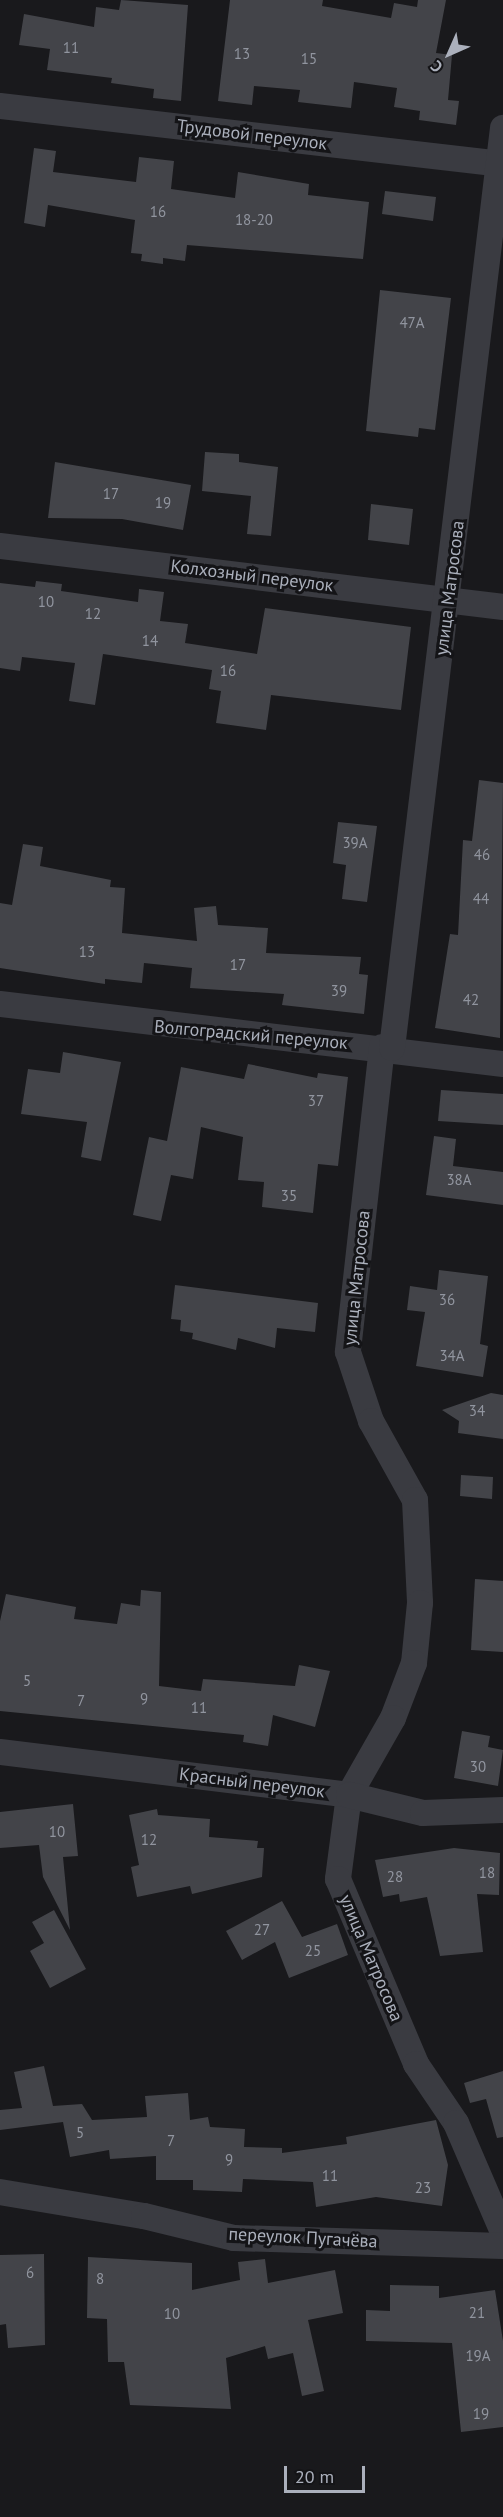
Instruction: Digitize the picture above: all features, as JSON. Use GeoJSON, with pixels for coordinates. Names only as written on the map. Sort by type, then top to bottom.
{"type":"FeatureCollection","features":[{"type":"Feature","properties":{"kind":"street","name":"Трудовой переулок"},"geometry":{"type":"LineString","coordinates":[[0,106],[500,164]]}},
{"type":"Feature","properties":{"kind":"street","name":"улица Матросова"},"geometry":{"type":"LineString","coordinates":[[503,128],[449,600],[387,1047],[348,1352],[371,1421],[416,1500],[420,1602],[414,1663],[393,1718],[349,1795],[338,1880],[416,2064],[456,2123],[503,2232]]}},
{"type":"Feature","properties":{"kind":"street","name":"Колхозный переулок"},"geometry":{"type":"LineString","coordinates":[[0,546],[503,607]]}},
{"type":"Feature","properties":{"kind":"street","name":"Волгоградский переулок"},"geometry":{"type":"LineString","coordinates":[[0,1004],[141,1024],[387,1047],[503,1064]]}},
{"type":"Feature","properties":{"kind":"street","name":"Красный переулок"},"geometry":{"type":"LineString","coordinates":[[0,1752],[349,1795],[423,1813],[503,1810]]}},
{"type":"Feature","properties":{"kind":"street","name":"переулок Пугачёва"},"geometry":{"type":"LineString","coordinates":[[0,2192],[144,2216],[234,2238],[503,2246]]}},
{"type":"Feature","properties":{"kind":"building"},"geometry":{"type":"Polygon","coordinates":[[[121,0],[188,5],[181,101],[153,98],[154,89],[111,83],[112,78],[47,70],[50,49],[19,45],[24,14],[94,27],[96,7],[119,10],[121,0]]]}},
{"type":"Feature","properties":{"kind":"building"},"geometry":{"type":"Polygon","coordinates":[[[230,0],[323,0],[322,6],[391,18],[394,3],[417,7],[418,0],[446,0],[436,53],[452,55],[448,100],[459,101],[456,125],[419,120],[420,111],[394,107],[397,88],[354,82],[351,108],[298,102],[300,90],[254,86],[252,105],[218,101],[230,0]]]}},
{"type":"Feature","properties":{"kind":"building"},"geometry":{"type":"Polygon","coordinates":[[[34,148],[56,151],[53,172],[136,182],[139,157],[174,161],[171,189],[235,198],[238,172],[309,184],[308,195],[369,202],[363,259],[187,245],[185,261],[163,258],[163,264],[141,261],[142,254],[131,253],[135,220],[48,205],[45,227],[24,223],[34,148]]]}},
{"type":"Feature","properties":{"kind":"building"},"geometry":{"type":"Polygon","coordinates":[[[385,191],[436,197],[433,221],[382,214],[385,191]]]}},
{"type":"Feature","properties":{"kind":"building"},"geometry":{"type":"Polygon","coordinates":[[[380,290],[451,298],[435,430],[419,428],[418,437],[366,431],[380,290]]]}},
{"type":"Feature","properties":{"kind":"building"},"geometry":{"type":"Polygon","coordinates":[[[205,452],[239,454],[239,462],[278,467],[271,536],[247,534],[251,496],[202,491],[205,452]]]}},
{"type":"Feature","properties":{"kind":"building"},"geometry":{"type":"Polygon","coordinates":[[[55,462],[191,485],[183,530],[122,519],[48,518],[55,462]]]}},
{"type":"Feature","properties":{"kind":"building"},"geometry":{"type":"Polygon","coordinates":[[[371,504],[413,509],[409,545],[368,540],[371,504]]]}},
{"type":"Feature","properties":{"kind":"building"},"geometry":{"type":"Polygon","coordinates":[[[36,581],[62,584],[61,591],[138,602],[139,589],[164,592],[160,621],[188,624],[185,643],[257,654],[265,608],[411,627],[401,710],[271,695],[266,730],[216,723],[221,691],[209,689],[212,670],[103,654],[95,705],[69,701],[75,663],[22,657],[20,671],[0,668],[0,583],[35,587],[36,581]]]}},
{"type":"Feature","properties":{"kind":"building"},"geometry":{"type":"Polygon","coordinates":[[[479,780],[503,783],[500,1038],[435,1028],[450,934],[458,935],[463,840],[472,841],[479,780]]]}},
{"type":"Feature","properties":{"kind":"building"},"geometry":{"type":"Polygon","coordinates":[[[338,822],[377,826],[367,902],[342,899],[346,865],[333,863],[338,822]]]}},
{"type":"Feature","properties":{"kind":"building"},"geometry":{"type":"Polygon","coordinates":[[[23,844],[43,847],[40,866],[111,880],[110,887],[125,888],[122,933],[197,941],[194,908],[216,906],[218,925],[268,928],[266,953],[361,957],[359,974],[368,975],[364,1014],[282,1005],[284,994],[190,988],[192,968],[144,963],[142,983],[105,979],[105,984],[0,968],[0,903],[12,905],[23,844]]]}},
{"type":"Feature","properties":{"kind":"building"},"geometry":{"type":"Polygon","coordinates":[[[63,1052],[121,1062],[101,1161],[81,1157],[87,1122],[21,1114],[28,1069],[60,1073],[63,1052]]]}},
{"type":"Feature","properties":{"kind":"building"},"geometry":{"type":"Polygon","coordinates":[[[248,1064],[317,1078],[318,1073],[348,1077],[338,1166],[318,1164],[313,1213],[262,1207],[264,1182],[238,1180],[243,1137],[201,1127],[193,1179],[171,1175],[161,1221],[133,1215],[149,1137],[167,1141],[181,1067],[244,1079],[248,1064]]]}},
{"type":"Feature","properties":{"kind":"building"},"geometry":{"type":"Polygon","coordinates":[[[441,1090],[503,1094],[503,1125],[438,1121],[441,1090]]]}},
{"type":"Feature","properties":{"kind":"building"},"geometry":{"type":"Polygon","coordinates":[[[434,1136],[456,1139],[453,1166],[503,1172],[503,1205],[426,1195],[434,1136]]]}},
{"type":"Feature","properties":{"kind":"building"},"geometry":{"type":"Polygon","coordinates":[[[439,1270],[488,1276],[480,1344],[488,1346],[483,1377],[416,1366],[425,1312],[407,1310],[410,1286],[437,1290],[439,1270]]]}},
{"type":"Feature","properties":{"kind":"building"},"geometry":{"type":"Polygon","coordinates":[[[175,1285],[318,1303],[315,1332],[277,1328],[275,1348],[238,1338],[236,1350],[192,1339],[193,1333],[180,1331],[181,1320],[171,1319],[175,1285]]]}},
{"type":"Feature","properties":{"kind":"building"},"geometry":{"type":"Polygon","coordinates":[[[491,1393],[503,1395],[503,1439],[458,1433],[459,1421],[442,1410],[491,1393]]]}},
{"type":"Feature","properties":{"kind":"building"},"geometry":{"type":"Polygon","coordinates":[[[461,1475],[493,1477],[492,1499],[460,1496],[461,1475]]]}},
{"type":"Feature","properties":{"kind":"building"},"geometry":{"type":"Polygon","coordinates":[[[475,1579],[503,1581],[503,1652],[471,1650],[475,1579]]]}},
{"type":"Feature","properties":{"kind":"building"},"geometry":{"type":"Polygon","coordinates":[[[141,1590],[161,1592],[159,1686],[201,1691],[203,1679],[295,1686],[299,1665],[330,1671],[315,1727],[273,1715],[268,1746],[243,1742],[244,1735],[0,1711],[0,1621],[6,1594],[76,1607],[74,1619],[117,1624],[121,1603],[140,1606],[141,1590]]]}},
{"type":"Feature","properties":{"kind":"building"},"geometry":{"type":"Polygon","coordinates":[[[462,1731],[490,1736],[488,1747],[503,1750],[498,1786],[454,1778],[462,1731]]]}},
{"type":"Feature","properties":{"kind":"building"},"geometry":{"type":"Polygon","coordinates":[[[73,1804],[78,1856],[63,1857],[70,1930],[43,1877],[39,1845],[0,1848],[0,1812],[73,1804]]]}},
{"type":"Feature","properties":{"kind":"building"},"geometry":{"type":"Polygon","coordinates":[[[157,1809],[158,1815],[210,1819],[209,1837],[258,1841],[257,1848],[264,1848],[262,1877],[192,1894],[190,1886],[137,1897],[131,1867],[139,1865],[129,1815],[157,1809]]]}},
{"type":"Feature","properties":{"kind":"building"},"geometry":{"type":"Polygon","coordinates":[[[454,1848],[500,1853],[499,1895],[477,1894],[483,1952],[440,1956],[427,1897],[400,1902],[399,1894],[383,1897],[375,1860],[454,1848]]]}},
{"type":"Feature","properties":{"kind":"building"},"geometry":{"type":"Polygon","coordinates":[[[282,1901],[302,1937],[337,1924],[348,1955],[289,1978],[275,1942],[242,1960],[226,1931],[282,1901]]]}},
{"type":"Feature","properties":{"kind":"building"},"geometry":{"type":"Polygon","coordinates":[[[54,1910],[86,1969],[50,1988],[30,1951],[44,1943],[32,1922],[54,1910]]]}},
{"type":"Feature","properties":{"kind":"building"},"geometry":{"type":"Polygon","coordinates":[[[44,2066],[53,2106],[82,2104],[92,2120],[147,2117],[145,2096],[188,2093],[190,2120],[208,2117],[210,2127],[245,2129],[244,2147],[282,2148],[282,2153],[347,2144],[346,2137],[436,2120],[448,2165],[442,2206],[376,2197],[316,2207],[313,2182],[243,2179],[242,2192],[193,2190],[193,2180],[156,2180],[156,2156],[110,2159],[109,2150],[70,2157],[63,2122],[0,2130],[0,2110],[22,2108],[14,2072],[44,2066]]]}},
{"type":"Feature","properties":{"kind":"building"},"geometry":{"type":"Polygon","coordinates":[[[503,2071],[503,2137],[497,2138],[486,2099],[470,2103],[464,2083],[503,2071]]]}},
{"type":"Feature","properties":{"kind":"building"},"geometry":{"type":"Polygon","coordinates":[[[44,2254],[45,2345],[8,2348],[6,2324],[0,2325],[0,2255],[44,2254]]]}},
{"type":"Feature","properties":{"kind":"building"},"geometry":{"type":"Polygon","coordinates":[[[88,2257],[192,2263],[192,2290],[240,2280],[238,2262],[265,2259],[268,2283],[335,2270],[343,2313],[308,2320],[324,2391],[302,2396],[293,2353],[268,2359],[265,2346],[226,2358],[231,2409],[130,2405],[124,2362],[108,2362],[107,2319],[87,2318],[88,2257]]]}},
{"type":"Feature","properties":{"kind":"building"},"geometry":{"type":"Polygon","coordinates":[[[390,2285],[439,2286],[439,2298],[495,2290],[503,2341],[503,2427],[461,2432],[452,2343],[366,2341],[366,2310],[390,2311],[390,2285]]]}}]}
